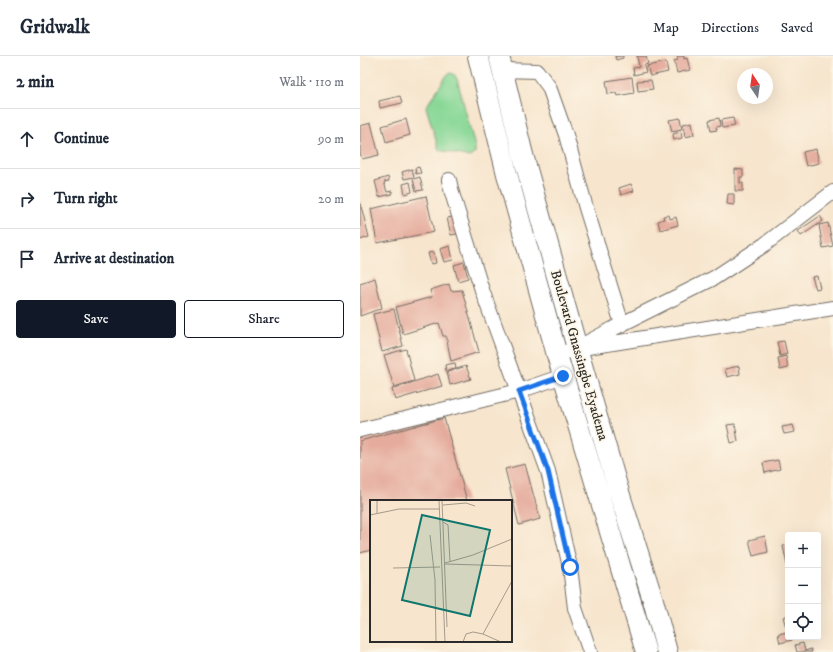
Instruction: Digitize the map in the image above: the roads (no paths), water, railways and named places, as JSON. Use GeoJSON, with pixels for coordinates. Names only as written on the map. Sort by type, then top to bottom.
{"type":"FeatureCollection","features":[{"type":"Feature","properties":{"kind":"highway","name":"Boulevard Gnassingbe Eyadema"},"geometry":{"type":"LineString","coordinates":[[478,56],[507,174],[557,355],[646,652]]}},
{"type":"Feature","properties":{"kind":"highway","name":"Boulevard Gnassingbe Eyadema"},"geometry":{"type":"LineString","coordinates":[[501,63],[523,155],[577,348],[618,489],[653,600],[667,652]]}},
{"type":"Feature","properties":{"kind":"street"},"geometry":{"type":"LineString","coordinates":[[501,63],[537,71],[549,87],[566,135],[586,208],[622,324]]}},
{"type":"Feature","properties":{"kind":"street"},"geometry":{"type":"LineString","coordinates":[[449,180],[482,290],[548,471],[570,567],[575,608],[590,652]]}},
{"type":"Feature","properties":{"kind":"street"},"geometry":{"type":"LineString","coordinates":[[557,355],[577,348],[714,278],[764,245],[833,192]]}},
{"type":"Feature","properties":{"kind":"street"},"geometry":{"type":"LineString","coordinates":[[577,348],[833,308]]}},
{"type":"Feature","properties":{"kind":"street"},"geometry":{"type":"LineString","coordinates":[[360,430],[519,391],[563,376]]}}]}
